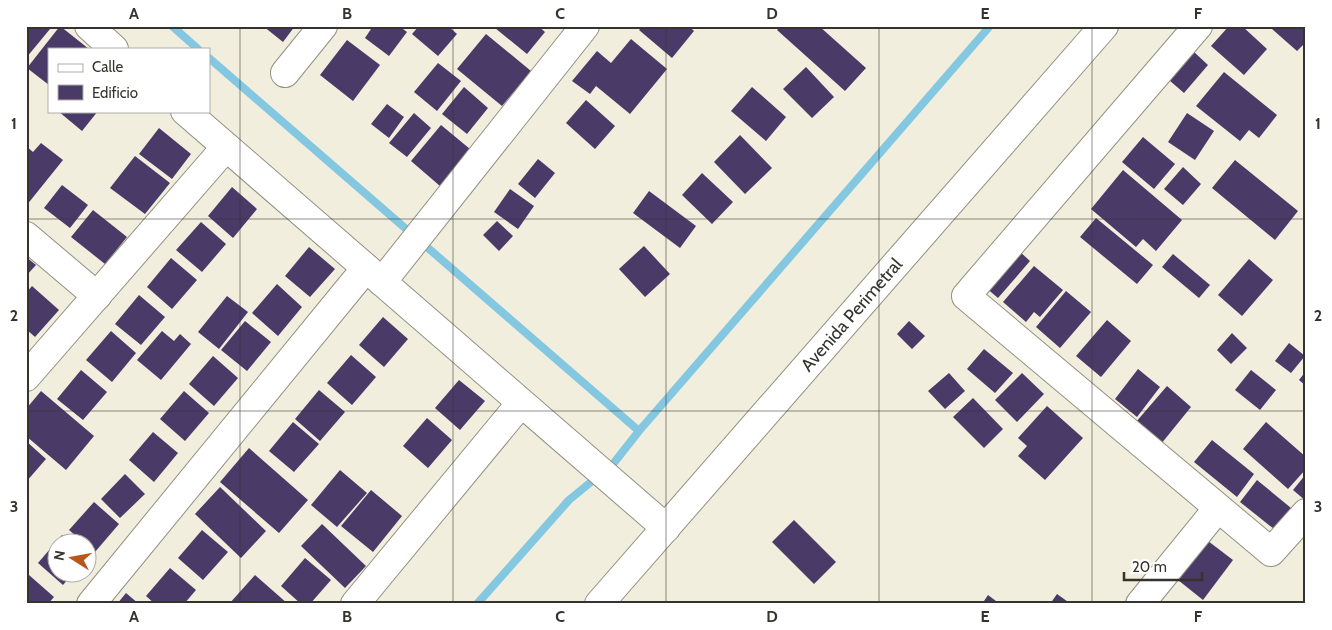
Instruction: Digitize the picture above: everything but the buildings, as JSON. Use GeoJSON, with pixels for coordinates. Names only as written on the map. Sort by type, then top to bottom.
{"type":"FeatureCollection","features":[{"type":"Feature","properties":{"kind":"street"},"geometry":{"type":"LineString","coordinates":[[88,26],[113,48]]}},
{"type":"Feature","properties":{"kind":"street"},"geometry":{"type":"LineString","coordinates":[[285,73],[323,26]]}},
{"type":"Feature","properties":{"kind":"street"},"geometry":{"type":"LineString","coordinates":[[91,604],[444,203],[585,26]]}},
{"type":"Feature","properties":{"kind":"street","name":"Avenida Perimetral"},"geometry":{"type":"LineString","coordinates":[[599,604],[1104,26]]}},
{"type":"Feature","properties":{"kind":"street"},"geometry":{"type":"LineString","coordinates":[[1198,26],[966,296],[1271,552],[1306,513]]}},
{"type":"Feature","properties":{"kind":"street"},"geometry":{"type":"LineString","coordinates":[[186,112],[380,274],[521,403],[666,528]]}},
{"type":"Feature","properties":{"kind":"street"},"geometry":{"type":"LineString","coordinates":[[26,377],[226,147]]}},
{"type":"Feature","properties":{"kind":"street"},"geometry":{"type":"LineString","coordinates":[[26,236],[97,296]]}},
{"type":"Feature","properties":{"kind":"street"},"geometry":{"type":"LineString","coordinates":[[355,604],[521,403]]}},
{"type":"Feature","properties":{"kind":"street"},"geometry":{"type":"LineString","coordinates":[[1140,604],[1218,508]]}},
{"type":"Feature","properties":{"kind":"waterway"},"geometry":{"type":"LineString","coordinates":[[172,26],[197,48]]}},
{"type":"Feature","properties":{"kind":"waterway"},"geometry":{"type":"LineString","coordinates":[[477,604],[569,500],[613,464],[639,431],[990,26]]}},
{"type":"Feature","properties":{"kind":"waterway"},"geometry":{"type":"LineString","coordinates":[[210,59],[639,431]]}}]}
